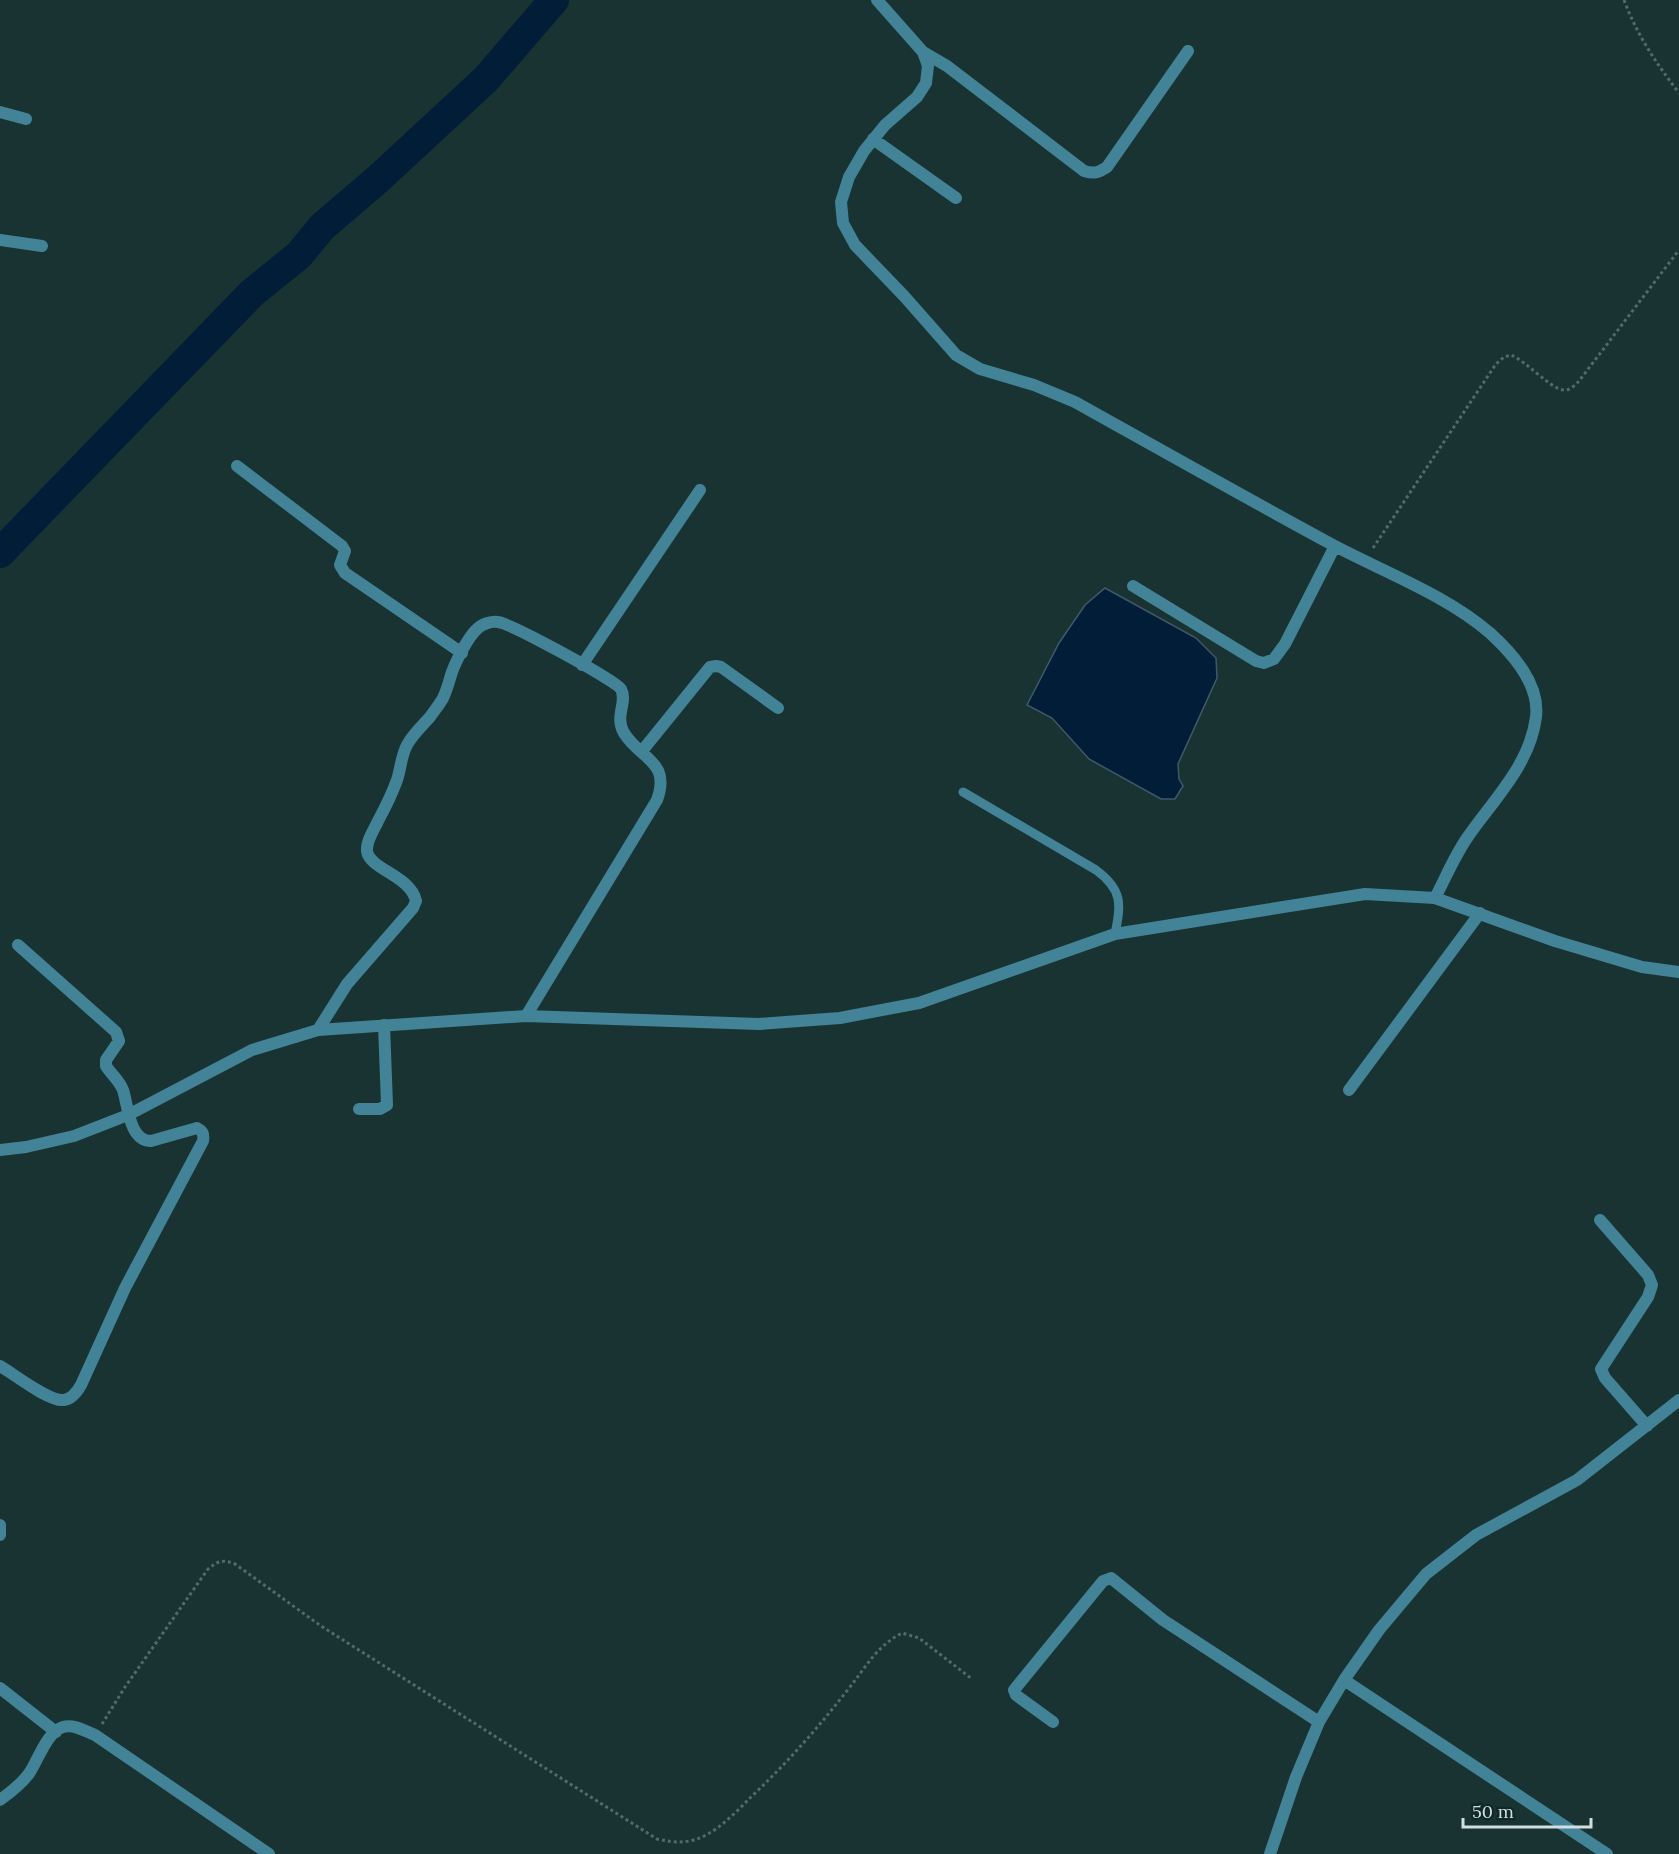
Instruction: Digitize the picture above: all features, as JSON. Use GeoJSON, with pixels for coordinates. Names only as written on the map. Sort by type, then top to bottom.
{"type":"FeatureCollection","features":[{"type":"Feature","properties":{"kind":"street"},"geometry":{"type":"LineString","coordinates":[[877,0],[922,52],[928,66],[926,83],[917,97],[885,125],[873,139],[849,177],[841,202],[843,223],[855,245],[956,355],[980,369],[1034,385],[1075,402],[1335,546],[1465,613],[1514,657],[1532,685],[1537,716],[1528,748],[1515,772],[1454,859],[1435,898]]}},
{"type":"Feature","properties":{"kind":"street"},"geometry":{"type":"LineString","coordinates":[[922,52],[947,66],[1084,171],[1099,173],[1107,167],[1188,51]]}},
{"type":"Feature","properties":{"kind":"street"},"geometry":{"type":"LineString","coordinates":[[0,112],[26,119]]}},
{"type":"Feature","properties":{"kind":"street"},"geometry":{"type":"LineString","coordinates":[[873,139],[956,198]]}},
{"type":"Feature","properties":{"kind":"street"},"geometry":{"type":"LineString","coordinates":[[0,240],[42,246]]}},
{"type":"Feature","properties":{"kind":"street"},"geometry":{"type":"LineString","coordinates":[[237,466],[342,546],[345,555],[339,565],[345,573],[462,652]]}},
{"type":"Feature","properties":{"kind":"street"},"geometry":{"type":"LineString","coordinates":[[582,664],[700,490]]}},
{"type":"Feature","properties":{"kind":"street"},"geometry":{"type":"LineString","coordinates":[[1132,586],[1256,661],[1264,663],[1274,659],[1286,644],[1335,546]]}},
{"type":"Feature","properties":{"kind":"street"},"geometry":{"type":"LineString","coordinates":[[318,1030],[347,984],[413,908],[416,901],[410,887],[371,859],[367,852],[369,842],[397,779],[406,746],[443,698],[453,669],[477,629],[487,623],[498,622],[525,633],[582,664],[621,689],[623,699],[619,717],[621,727],[626,736],[652,761],[660,775],[662,786],[657,800],[526,1016]]}},
{"type":"Feature","properties":{"kind":"street"},"geometry":{"type":"LineString","coordinates":[[642,751],[710,667],[721,667],[778,708]]}},
{"type":"Feature","properties":{"kind":"street"},"geometry":{"type":"LineString","coordinates":[[0,1150],[26,1147],[74,1136],[128,1115],[252,1050],[318,1030],[526,1016],[759,1024],[840,1018],[920,1003],[1115,934],[1365,894],[1435,898],[1555,941],[1642,967],[1679,972]]}},
{"type":"Feature","properties":{"kind":"street"},"geometry":{"type":"LineString","coordinates":[[1348,1090],[1480,914]]}},
{"type":"Feature","properties":{"kind":"street"},"geometry":{"type":"LineString","coordinates":[[0,1366],[54,1399],[65,1400],[74,1396],[125,1288],[202,1141],[202,1131],[197,1128],[146,1141],[138,1136],[128,1115],[123,1090],[106,1066],[106,1060],[119,1041],[116,1032],[18,945]]}},
{"type":"Feature","properties":{"kind":"street"},"geometry":{"type":"LineString","coordinates":[[359,1109],[380,1109],[387,1105],[384,1025]]}},
{"type":"Feature","properties":{"kind":"street"},"geometry":{"type":"LineString","coordinates":[[1600,1220],[1648,1275],[1652,1285],[1648,1297],[1601,1369],[1605,1378],[1647,1426]]}},
{"type":"Feature","properties":{"kind":"street"},"geometry":{"type":"LineString","coordinates":[[1270,1854],[1296,1777],[1319,1722],[1344,1680],[1379,1630],[1426,1574],[1476,1535],[1577,1480],[1679,1400]]}},
{"type":"Feature","properties":{"kind":"street"},"geometry":{"type":"LineString","coordinates":[[0,1525],[0,1535]]}},
{"type":"Feature","properties":{"kind":"street"},"geometry":{"type":"LineString","coordinates":[[1053,1722],[1016,1695],[1014,1690],[1103,1581],[1111,1578],[1163,1620],[1319,1722]]}},
{"type":"Feature","properties":{"kind":"street"},"geometry":{"type":"LineString","coordinates":[[1344,1680],[1607,1854]]}},
{"type":"Feature","properties":{"kind":"street"},"geometry":{"type":"LineString","coordinates":[[0,1688],[56,1731]]}},
{"type":"Feature","properties":{"kind":"street"},"geometry":{"type":"LineString","coordinates":[[0,1800],[14,1790],[30,1773],[56,1731],[63,1727],[75,1727],[95,1735],[269,1854]]}},
{"type":"Feature","properties":{"kind":"lane"},"geometry":{"type":"LineString","coordinates":[[963,792],[1096,870],[1110,881],[1118,893],[1120,909],[1115,934]]}},
{"type":"Feature","properties":{"kind":"path"},"geometry":{"type":"LineString","coordinates":[[1624,0],[1630,17],[1652,58],[1679,93]]}},
{"type":"Feature","properties":{"kind":"path"},"geometry":{"type":"LineString","coordinates":[[1365,560],[1496,364],[1504,357],[1511,355],[1519,358],[1556,387],[1564,390],[1571,388],[1579,381],[1679,250]]}},
{"type":"Feature","properties":{"kind":"path"},"geometry":{"type":"LineString","coordinates":[[95,1735],[125,1687],[208,1569],[216,1562],[226,1560],[235,1564],[321,1626],[657,1839],[677,1844],[705,1835],[735,1813],[764,1785],[804,1745],[871,1658],[887,1641],[902,1633],[919,1638],[972,1679]]}},
{"type":"Feature","properties":{"kind":"water"},"geometry":{"type":"Polygon","coordinates":[[[1105,588],[1196,638],[1216,658],[1217,678],[1178,764],[1179,779],[1183,786],[1175,799],[1161,799],[1089,759],[1052,718],[1027,705],[1059,643],[1085,605],[1105,588]]]}},
{"type":"Feature","properties":{"kind":"waterway"},"geometry":{"type":"LineString","coordinates":[[0,553],[252,293],[299,255],[322,227],[377,180],[486,79],[554,0]]}}]}
